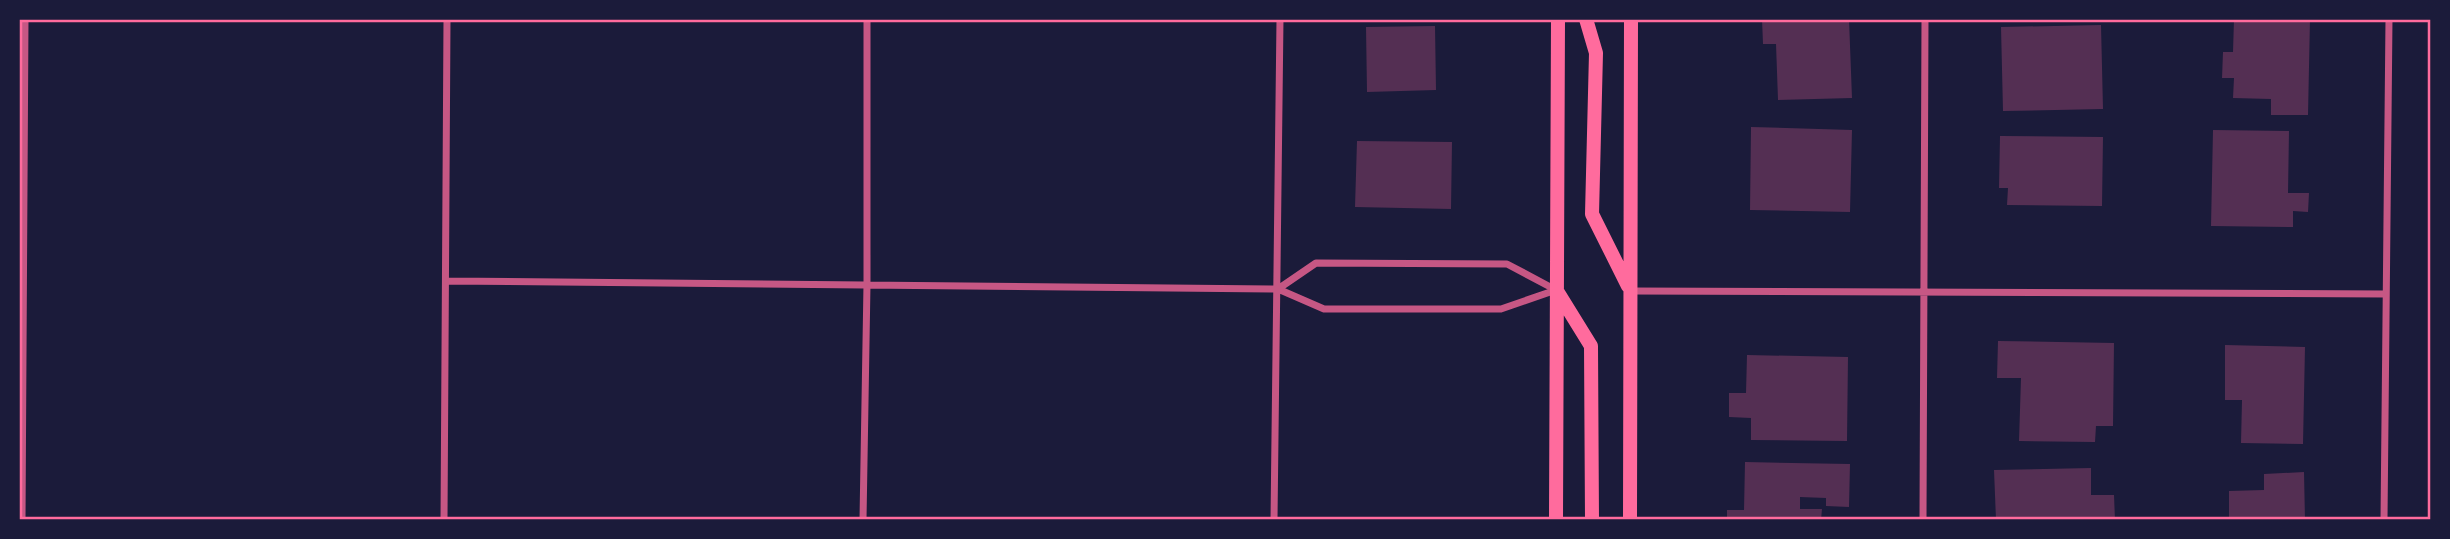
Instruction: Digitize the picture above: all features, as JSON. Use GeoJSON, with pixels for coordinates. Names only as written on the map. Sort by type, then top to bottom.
{"type":"FeatureCollection","features":[{"type":"Feature","properties":{"kind":"main road"},"geometry":{"type":"LineString","coordinates":[[1556,520],[1558,19]]}},
{"type":"Feature","properties":{"kind":"main road"},"geometry":{"type":"LineString","coordinates":[[1586,19],[1596,53],[1592,214],[1630,290]]}},
{"type":"Feature","properties":{"kind":"main road"},"geometry":{"type":"LineString","coordinates":[[1630,520],[1631,19]]}},
{"type":"Feature","properties":{"kind":"main road"},"geometry":{"type":"LineString","coordinates":[[1556,290],[1591,346],[1592,520]]}},
{"type":"Feature","properties":{"kind":"street"},"geometry":{"type":"LineString","coordinates":[[22,520],[25,19]]}},
{"type":"Feature","properties":{"kind":"street"},"geometry":{"type":"LineString","coordinates":[[444,520],[447,19]]}},
{"type":"Feature","properties":{"kind":"street"},"geometry":{"type":"LineString","coordinates":[[863,520],[867,284],[867,19]]}},
{"type":"Feature","properties":{"kind":"street"},"geometry":{"type":"LineString","coordinates":[[1274,520],[1280,19]]}},
{"type":"Feature","properties":{"kind":"street"},"geometry":{"type":"LineString","coordinates":[[1923,520],[1925,19]]}},
{"type":"Feature","properties":{"kind":"street"},"geometry":{"type":"LineString","coordinates":[[2384,520],[2389,19]]}},
{"type":"Feature","properties":{"kind":"street"},"geometry":{"type":"LineString","coordinates":[[1278,289],[1316,263],[1507,264],[1556,290]]}},
{"type":"Feature","properties":{"kind":"street"},"geometry":{"type":"LineString","coordinates":[[446,281],[1278,289],[1324,309],[1501,309],[1556,290]]}},
{"type":"Feature","properties":{"kind":"street"},"geometry":{"type":"LineString","coordinates":[[1630,290],[2386,294]]}},
{"type":"Feature","properties":{"kind":"building"},"geometry":{"type":"Polygon","coordinates":[[[1762,19],[1849,19],[1852,98],[1778,100],[1776,44],[1763,44],[1762,19]]]}},
{"type":"Feature","properties":{"kind":"building"},"geometry":{"type":"Polygon","coordinates":[[[2234,19],[2310,19],[2308,115],[2271,115],[2271,99],[2233,98],[2234,78],[2222,78],[2223,52],[2233,52],[2234,19]]]}},
{"type":"Feature","properties":{"kind":"building"},"geometry":{"type":"Polygon","coordinates":[[[2101,25],[2103,109],[2003,111],[2001,27],[2101,25]]]}},
{"type":"Feature","properties":{"kind":"building"},"geometry":{"type":"Polygon","coordinates":[[[1435,26],[1436,90],[1367,92],[1366,27],[1435,26]]]}},
{"type":"Feature","properties":{"kind":"building"},"geometry":{"type":"Polygon","coordinates":[[[1751,127],[1852,130],[1850,212],[1750,210],[1751,127]]]}},
{"type":"Feature","properties":{"kind":"building"},"geometry":{"type":"Polygon","coordinates":[[[2213,130],[2289,131],[2288,193],[2309,193],[2308,212],[2293,211],[2293,227],[2211,226],[2213,130]]]}},
{"type":"Feature","properties":{"kind":"building"},"geometry":{"type":"Polygon","coordinates":[[[2000,136],[2103,137],[2102,206],[2007,205],[2008,188],[1999,188],[2000,136]]]}},
{"type":"Feature","properties":{"kind":"building"},"geometry":{"type":"Polygon","coordinates":[[[1357,141],[1452,142],[1451,209],[1355,207],[1357,141]]]}},
{"type":"Feature","properties":{"kind":"building"},"geometry":{"type":"Polygon","coordinates":[[[1998,341],[2114,343],[2113,426],[2096,426],[2095,442],[2019,441],[2021,378],[1997,378],[1998,341]]]}},
{"type":"Feature","properties":{"kind":"building"},"geometry":{"type":"Polygon","coordinates":[[[2225,345],[2305,347],[2303,444],[2241,443],[2242,400],[2225,400],[2225,345]]]}},
{"type":"Feature","properties":{"kind":"building"},"geometry":{"type":"Polygon","coordinates":[[[1747,355],[1848,357],[1847,441],[1751,440],[1751,418],[1729,417],[1729,393],[1746,393],[1747,355]]]}},
{"type":"Feature","properties":{"kind":"building"},"geometry":{"type":"Polygon","coordinates":[[[1745,462],[1850,464],[1849,507],[1826,506],[1826,498],[1800,497],[1800,509],[1822,509],[1821,520],[1727,520],[1727,510],[1744,510],[1745,462]]]}},
{"type":"Feature","properties":{"kind":"building"},"geometry":{"type":"Polygon","coordinates":[[[2091,468],[2091,495],[2114,495],[2115,520],[1996,520],[1994,470],[2091,468]]]}},
{"type":"Feature","properties":{"kind":"building"},"geometry":{"type":"Polygon","coordinates":[[[2304,472],[2305,520],[2229,520],[2229,491],[2264,490],[2264,474],[2304,472]]]}}]}
